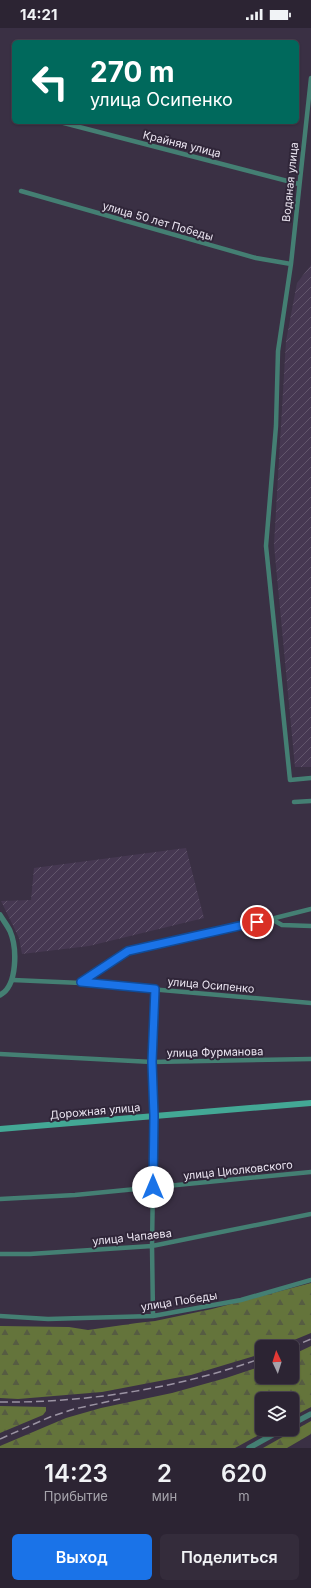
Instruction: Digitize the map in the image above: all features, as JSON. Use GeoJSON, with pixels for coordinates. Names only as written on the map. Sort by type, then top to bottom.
{"type":"FeatureCollection","features":[{"type":"Feature","properties":{"kind":"main road","name":"Дорожная улица"},"geometry":{"type":"LineString","coordinates":[[0,1129],[311,1103]]}},
{"type":"Feature","properties":{"kind":"street","name":"Водяная улица"},"geometry":{"type":"LineString","coordinates":[[311,78],[291,264],[278,351],[276,426],[266,546],[290,780],[311,778]]}},
{"type":"Feature","properties":{"kind":"street","name":"Крайняя улица"},"geometry":{"type":"LineString","coordinates":[[68,124],[299,184]]}},
{"type":"Feature","properties":{"kind":"street","name":"улица 50 лет Победы"},"geometry":{"type":"LineString","coordinates":[[21,191],[256,258],[291,264]]}},
{"type":"Feature","properties":{"kind":"street"},"geometry":{"type":"LineString","coordinates":[[294,802],[311,800]]}},
{"type":"Feature","properties":{"kind":"street"},"geometry":{"type":"LineString","coordinates":[[81,982],[128,951],[271,919],[311,908]]}},
{"type":"Feature","properties":{"kind":"street"},"geometry":{"type":"LineString","coordinates":[[0,915],[10,932],[14,960],[13,980],[8,989],[0,995]]}},
{"type":"Feature","properties":{"kind":"street"},"geometry":{"type":"LineString","coordinates":[[271,919],[282,925],[311,926]]}},
{"type":"Feature","properties":{"kind":"street","name":"улица Осипенко"},"geometry":{"type":"LineString","coordinates":[[13,980],[81,982],[311,1003]]}},
{"type":"Feature","properties":{"kind":"street"},"geometry":{"type":"LineString","coordinates":[[153,1316],[152,1246],[154,1116],[152,1062],[155,989]]}},
{"type":"Feature","properties":{"kind":"street","name":"улица Фурманова"},"geometry":{"type":"LineString","coordinates":[[0,1054],[152,1062],[311,1059]]}},
{"type":"Feature","properties":{"kind":"street","name":"улица Циолковского"},"geometry":{"type":"LineString","coordinates":[[0,1199],[75,1195],[311,1172]]}},
{"type":"Feature","properties":{"kind":"street","name":"улица Чапаева"},"geometry":{"type":"LineString","coordinates":[[0,1254],[30,1254],[152,1246],[311,1214]]}},
{"type":"Feature","properties":{"kind":"street","name":"улица Победы"},"geometry":{"type":"LineString","coordinates":[[0,1316],[48,1319],[153,1316],[241,1300],[311,1280]]}},
{"type":"Feature","properties":{"kind":"street"},"geometry":{"type":"LineString","coordinates":[[299,1420],[311,1414]]}},
{"type":"Feature","properties":{"kind":"street"},"geometry":{"type":"LineString","coordinates":[[249,1448],[270,1436]]}},
{"type":"Feature","properties":{"kind":"shaded area"},"geometry":{"type":"Polygon","coordinates":[[[311,265],[311,767],[295,767],[274,545],[286,341],[297,283],[311,265]]]}},
{"type":"Feature","properties":{"kind":"shaded area"},"geometry":{"type":"Polygon","coordinates":[[[186,848],[204,918],[89,946],[22,954],[19,938],[1,901],[31,900],[34,868],[186,848]]]}},
{"type":"Feature","properties":{"kind":"green space"},"geometry":{"type":"Polygon","coordinates":[[[311,1283],[311,1333],[294,1340],[255,1340],[255,1356],[191,1375],[102,1392],[18,1399],[0,1398],[0,1326],[69,1327],[88,1330],[155,1321],[212,1309],[311,1283]]]}},
{"type":"Feature","properties":{"kind":"green space"},"geometry":{"type":"Polygon","coordinates":[[[311,1346],[311,1407],[299,1413],[299,1392],[255,1392],[255,1436],[257,1436],[235,1448],[0,1448],[0,1446],[66,1418],[101,1408],[172,1393],[255,1368],[255,1384],[299,1384],[299,1352],[311,1346]]]}},
{"type":"Feature","properties":{"kind":"green space"},"geometry":{"type":"Polygon","coordinates":[[[0,1406],[46,1407],[46,1411],[43,1415],[0,1433],[0,1406]]]}},
{"type":"Feature","properties":{"kind":"green space"},"geometry":{"type":"Polygon","coordinates":[[[311,1421],[311,1434],[287,1448],[263,1448],[284,1436],[299,1436],[299,1428],[311,1421]]]}},
{"type":"Feature","properties":{"kind":"railway"},"geometry":{"type":"LineString","coordinates":[[299,1344],[311,1339]]}},
{"type":"Feature","properties":{"kind":"railway"},"geometry":{"type":"LineString","coordinates":[[0,1402],[66,1400],[133,1392],[199,1378],[255,1360]]}},
{"type":"Feature","properties":{"kind":"railway"},"geometry":{"type":"LineString","coordinates":[[0,1439],[50,1417],[74,1409],[120,1399]]}},
{"type":"Feature","properties":{"kind":"route"},"geometry":{"type":"LineString","coordinates":[[153,1187],[154,1116],[152,1062],[155,989],[81,982],[128,951],[257,922]]}}]}
